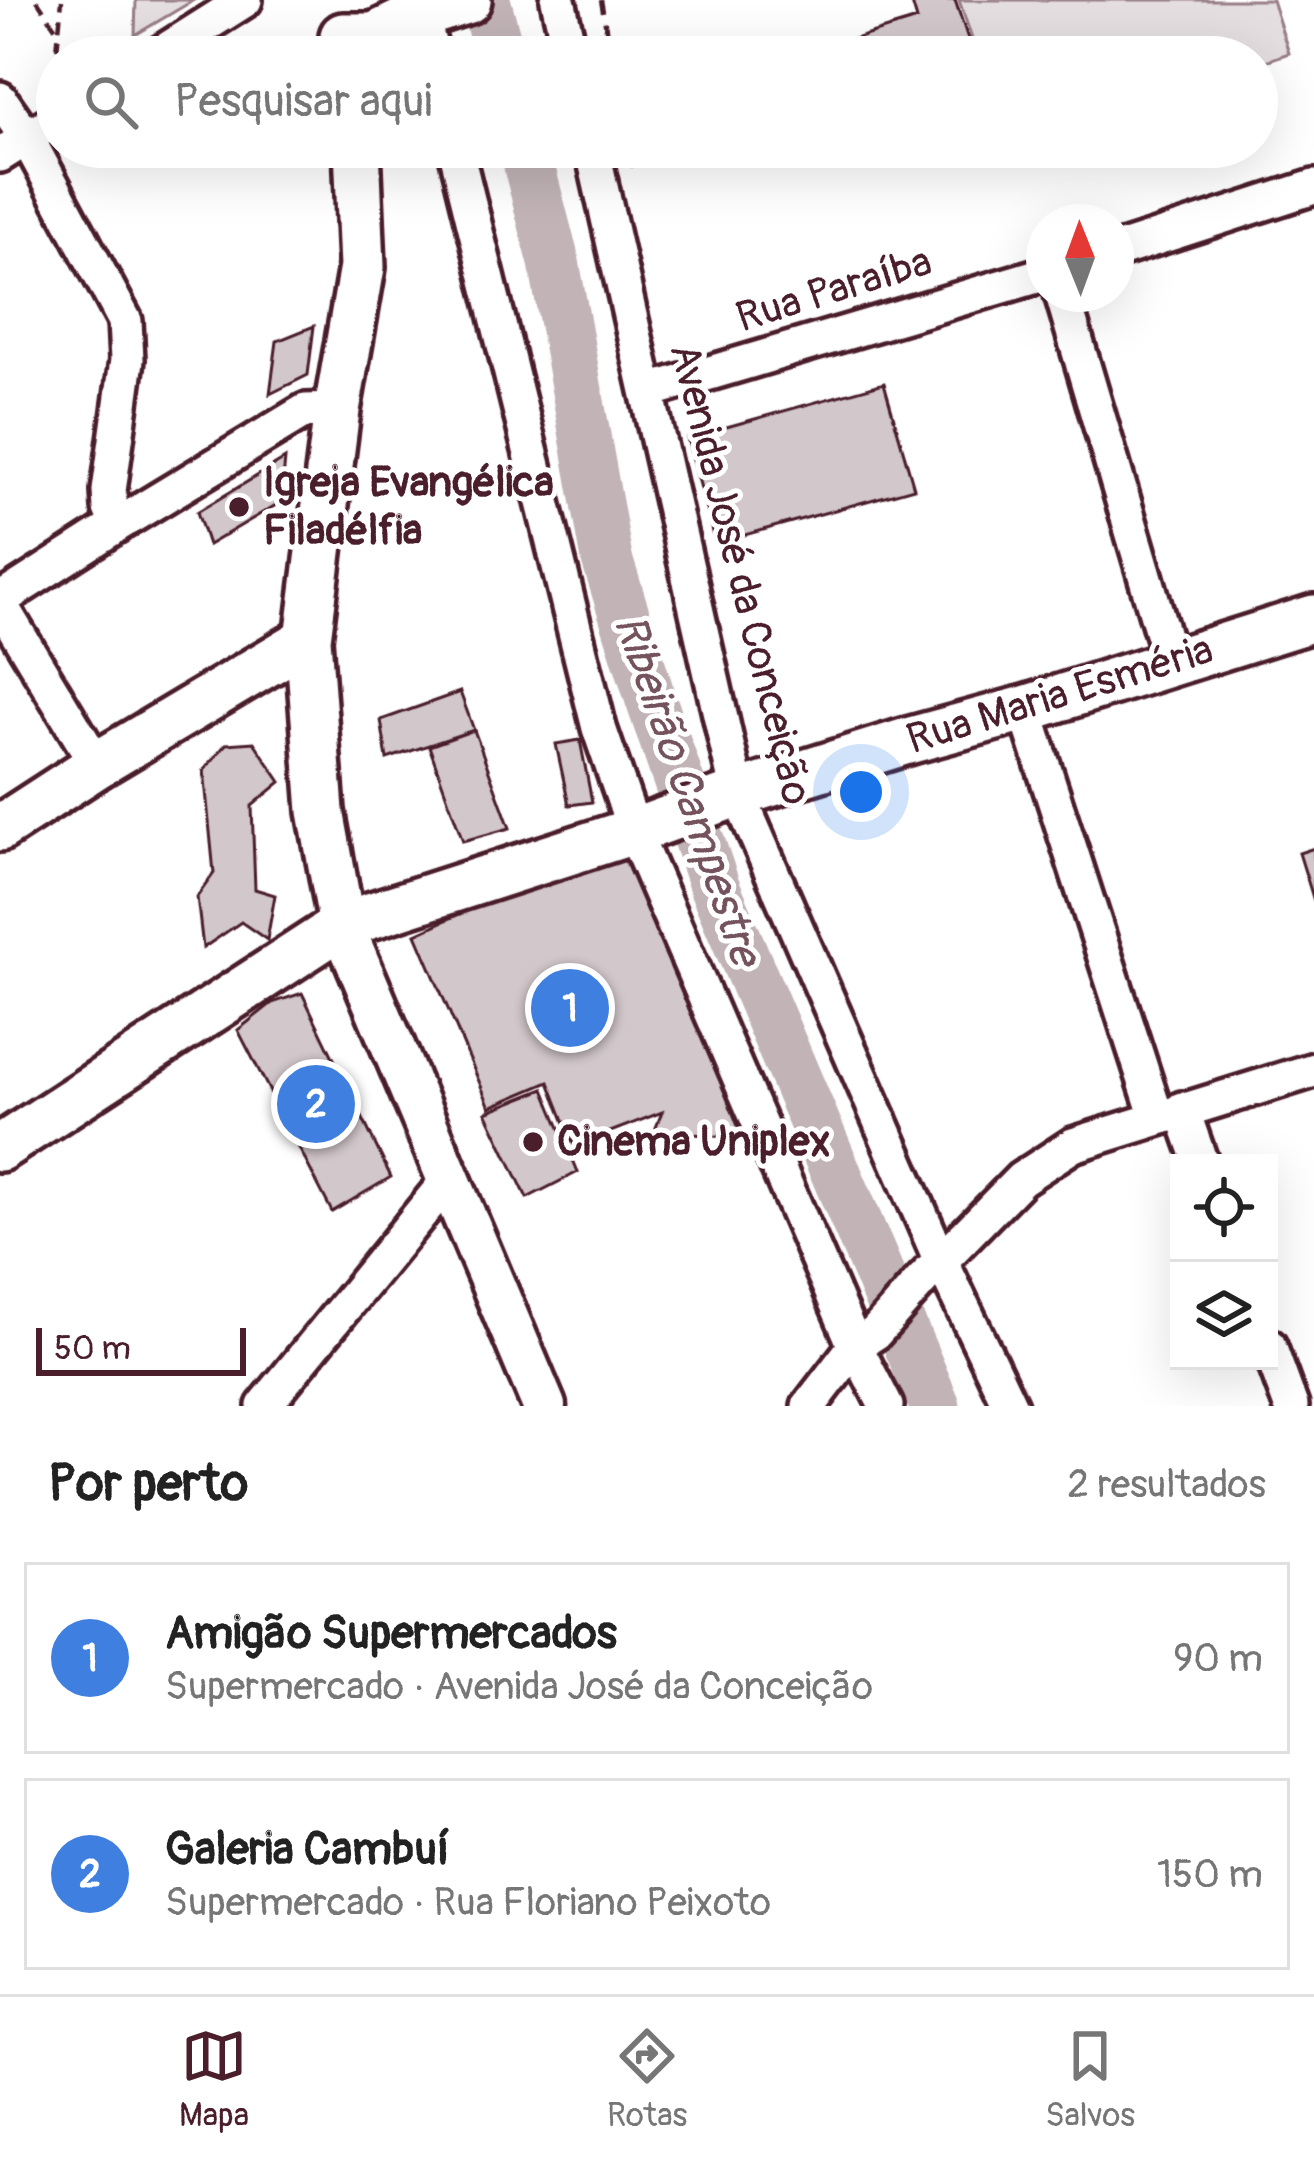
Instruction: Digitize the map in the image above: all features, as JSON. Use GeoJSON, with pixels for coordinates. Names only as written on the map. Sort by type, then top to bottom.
{"type":"FeatureCollection","features":[{"type":"Feature","properties":{"kind":"main road"},"geometry":{"type":"LineString","coordinates":[[340,31],[374,36],[468,0]]}},
{"type":"Feature","properties":{"kind":"main road"},"geometry":{"type":"LineString","coordinates":[[342,925],[321,811],[308,639],[337,410],[362,267],[358,168]]}},
{"type":"Feature","properties":{"kind":"main road","name":"Rua Maria Esméria"},"geometry":{"type":"LineString","coordinates":[[4,1134],[342,925],[643,835],[904,742],[1314,618]]}},
{"type":"Feature","properties":{"kind":"main road"},"geometry":{"type":"LineString","coordinates":[[0,828],[308,639]]}},
{"type":"Feature","properties":{"kind":"street"},"geometry":{"type":"LineString","coordinates":[[188,36],[245,0]]}},
{"type":"Feature","properties":{"kind":"street"},"geometry":{"type":"LineString","coordinates":[[558,0],[566,36]]}},
{"type":"Feature","properties":{"kind":"street"},"geometry":{"type":"LineString","coordinates":[[0,100],[14,146],[125,321],[127,360],[109,490],[117,524]]}},
{"type":"Feature","properties":{"kind":"street"},"geometry":{"type":"LineString","coordinates":[[14,146],[36,124]]}},
{"type":"Feature","properties":{"kind":"street"},"geometry":{"type":"LineString","coordinates":[[460,168],[598,728],[865,1340],[886,1406]]}},
{"type":"Feature","properties":{"kind":"street","name":"Avenida José da Conceição"},"geometry":{"type":"LineString","coordinates":[[597,168],[735,805],[932,1270],[1010,1406]]}},
{"type":"Feature","properties":{"kind":"street"},"geometry":{"type":"LineString","coordinates":[[1134,245],[1314,187]]}},
{"type":"Feature","properties":{"kind":"street","name":"Rua Paraíba"},"geometry":{"type":"LineString","coordinates":[[649,392],[1026,279]]}},
{"type":"Feature","properties":{"kind":"street"},"geometry":{"type":"LineString","coordinates":[[1067,312],[1171,663]]}},
{"type":"Feature","properties":{"kind":"street"},"geometry":{"type":"LineString","coordinates":[[97,765],[0,602],[117,524],[305,411],[337,410]]}},
{"type":"Feature","properties":{"kind":"street"},"geometry":{"type":"LineString","coordinates":[[1025,709],[1169,1114],[1196,1154]]}},
{"type":"Feature","properties":{"kind":"street"},"geometry":{"type":"LineString","coordinates":[[342,925],[544,1406]]}},
{"type":"Feature","properties":{"kind":"street"},"geometry":{"type":"LineString","coordinates":[[809,1406],[865,1340],[1021,1178],[1072,1145],[1314,1070]]}},
{"type":"Feature","properties":{"kind":"street"},"geometry":{"type":"LineString","coordinates":[[265,1406],[448,1180]]}},
{"type":"Feature","properties":{"kind":"street"},"geometry":{"type":"LineString","coordinates":[[1278,1370],[1291,1406]]}},
{"type":"Feature","properties":{"kind":"path"},"geometry":{"type":"LineString","coordinates":[[38,0],[58,32]]}},
{"type":"Feature","properties":{"kind":"path"},"geometry":{"type":"LineString","coordinates":[[60,36],[62,0]]}},
{"type":"Feature","properties":{"kind":"path"},"geometry":{"type":"LineString","coordinates":[[601,0],[607,36]]}},
{"type":"Feature","properties":{"kind":"shaded area"},"geometry":{"type":"Polygon","coordinates":[[[136,0],[194,0],[135,35],[136,0]]]}},
{"type":"Feature","properties":{"kind":"shaded area"},"geometry":{"type":"Polygon","coordinates":[[[959,0],[1272,0],[1289,53],[1278,57],[1278,36],[971,36],[959,0]]]}},
{"type":"Feature","properties":{"kind":"building"},"geometry":{"type":"Polygon","coordinates":[[[911,0],[955,0],[967,36],[864,36],[917,20],[911,0]]]}},
{"type":"Feature","properties":{"kind":"building"},"geometry":{"type":"Polygon","coordinates":[[[314,326],[308,375],[270,394],[277,341],[314,326]]]}},
{"type":"Feature","properties":{"kind":"building"},"geometry":{"type":"Polygon","coordinates":[[[884,383],[914,488],[716,543],[687,438],[884,383]]]}},
{"type":"Feature","properties":{"kind":"building","name":"Igreja Evangélica Filadélfia"},"geometry":{"type":"Polygon","coordinates":[[[285,459],[281,502],[208,545],[197,512],[285,459]]]}},
{"type":"Feature","properties":{"kind":"building"},"geometry":{"type":"Polygon","coordinates":[[[460,692],[474,730],[387,759],[381,720],[460,692]]]}},
{"type":"Feature","properties":{"kind":"building"},"geometry":{"type":"Polygon","coordinates":[[[474,730],[510,828],[463,841],[429,746],[474,730]]]}},
{"type":"Feature","properties":{"kind":"building"},"geometry":{"type":"Polygon","coordinates":[[[580,740],[592,802],[569,805],[556,744],[580,740]]]}},
{"type":"Feature","properties":{"kind":"building"},"geometry":{"type":"Polygon","coordinates":[[[254,742],[281,782],[252,806],[255,889],[275,895],[267,940],[241,922],[203,948],[197,897],[214,873],[204,770],[226,744],[254,742]]]}},
{"type":"Feature","properties":{"kind":"building"},"geometry":{"type":"Polygon","coordinates":[[[629,845],[743,1139],[655,1130],[662,1112],[574,1146],[549,1082],[490,1107],[416,934],[519,887],[629,845]]]}},
{"type":"Feature","properties":{"kind":"building"},"geometry":{"type":"Polygon","coordinates":[[[1314,848],[1314,901],[1299,853],[1314,848]]]}},
{"type":"Feature","properties":{"kind":"building"},"geometry":{"type":"Polygon","coordinates":[[[302,993],[391,1177],[332,1212],[238,1030],[272,1003],[302,993]]]}},
{"type":"Feature","properties":{"kind":"building","name":"Cinema Uniplex"},"geometry":{"type":"Polygon","coordinates":[[[544,1089],[578,1172],[527,1198],[486,1112],[544,1089]]]}},
{"type":"Feature","properties":{"kind":"waterway","name":"Ribeirão Campestre"},"geometry":{"type":"LineString","coordinates":[[485,0],[494,36]]}},
{"type":"Feature","properties":{"kind":"waterway","name":"Ribeirão Campestre"},"geometry":{"type":"LineString","coordinates":[[529,168],[554,262],[607,559],[650,697],[715,888],[935,1406]]}},
{"type":"Feature","properties":{"kind":"place","name":"Igreja Evangélica Filadélfia"},"geometry":{"type":"Point","coordinates":[239,507]}},
{"type":"Feature","properties":{"kind":"place","name":"Amigão Supermercados"},"geometry":{"type":"Point","coordinates":[570,1008]}},
{"type":"Feature","properties":{"kind":"place","name":"Galeria Cambuí"},"geometry":{"type":"Point","coordinates":[316,1104]}},
{"type":"Feature","properties":{"kind":"place","name":"Cinema Uniplex"},"geometry":{"type":"Point","coordinates":[533,1142]}}]}
